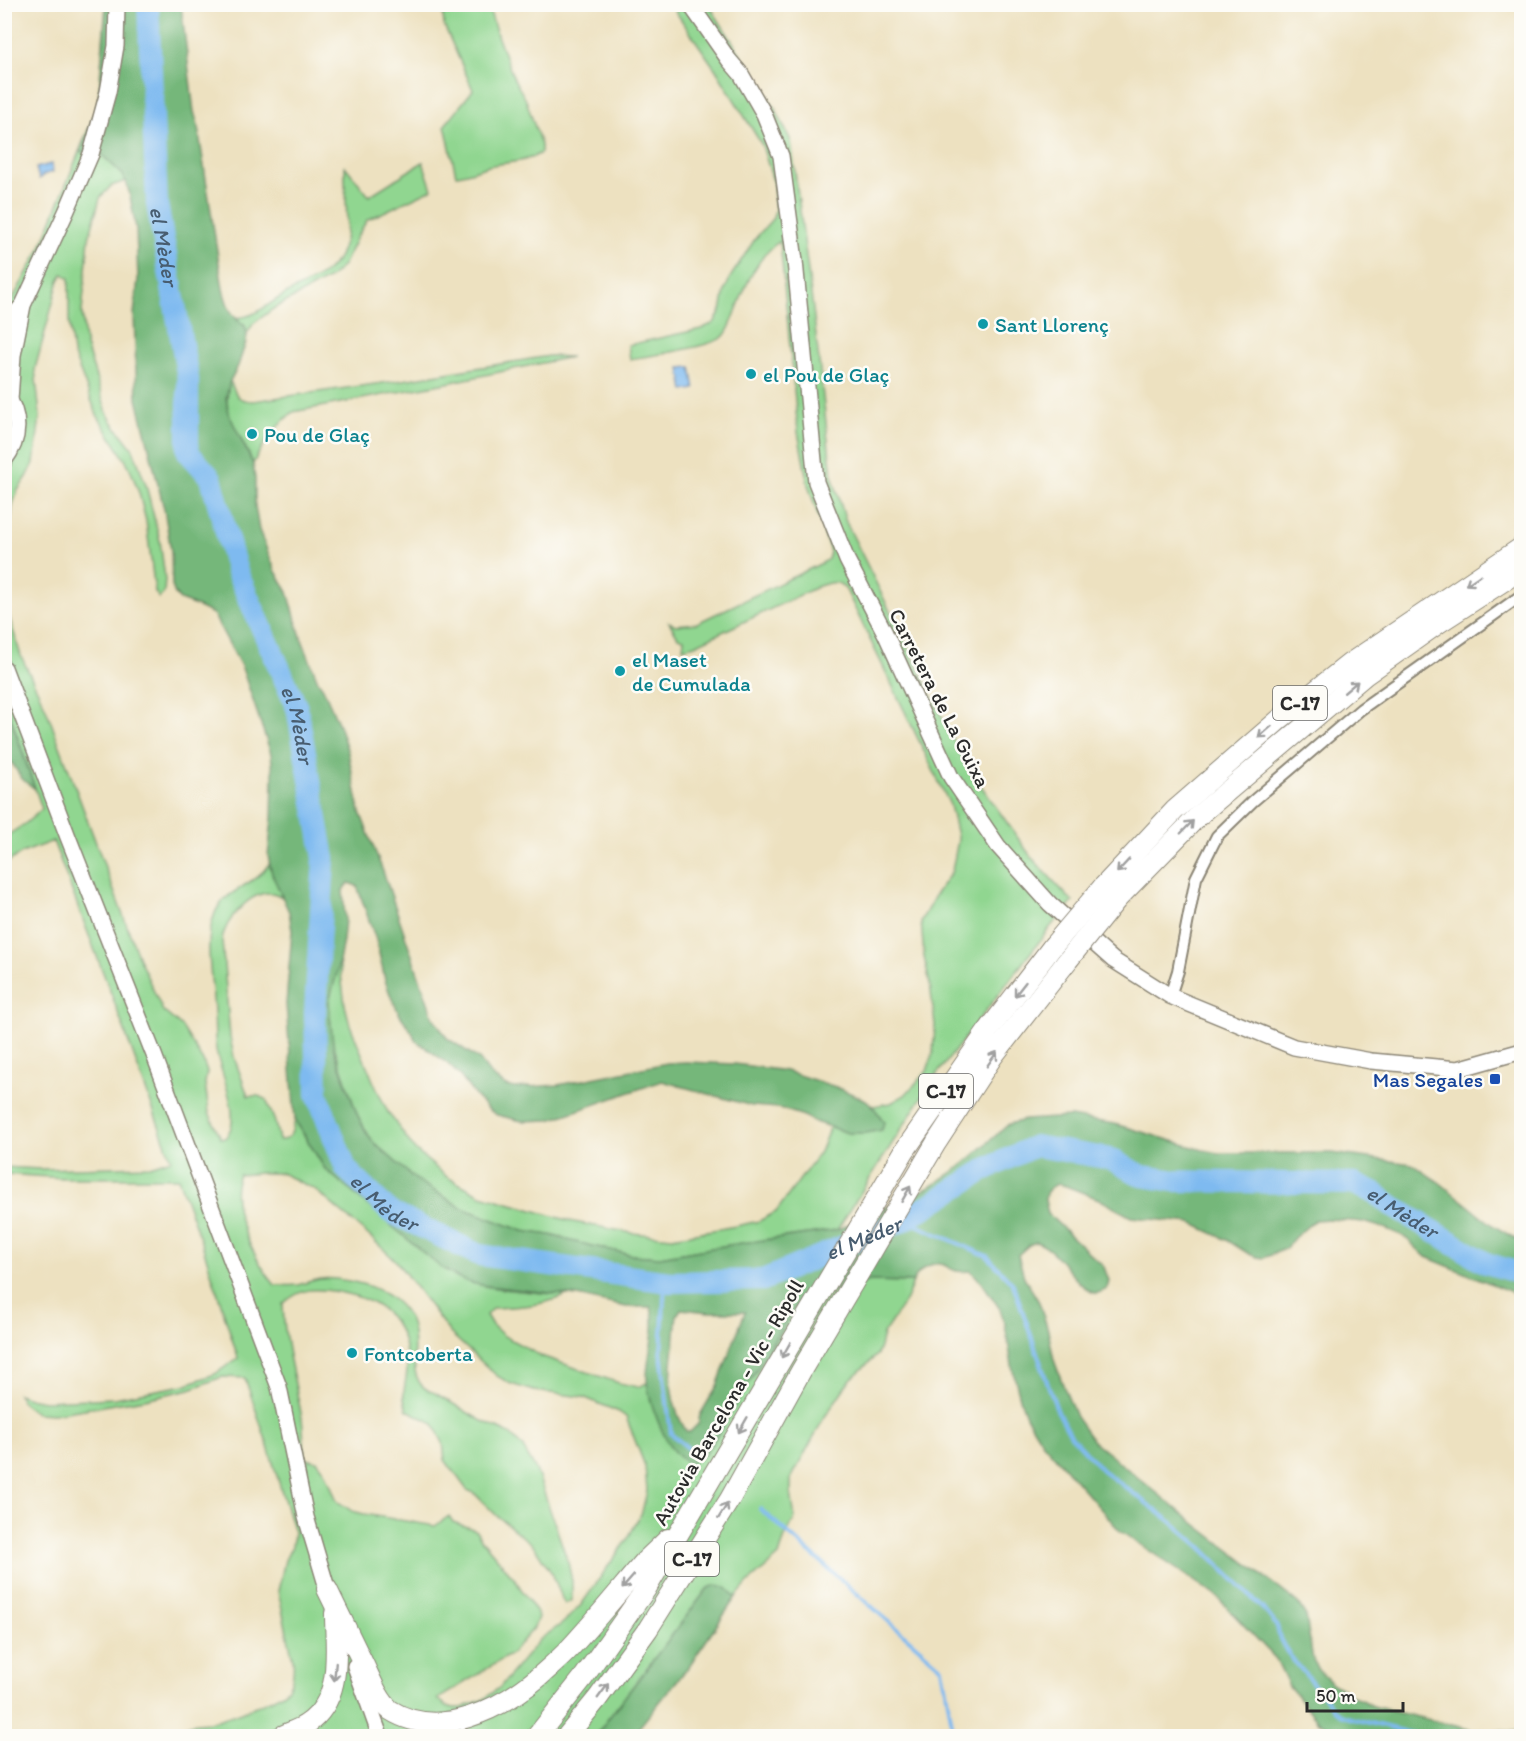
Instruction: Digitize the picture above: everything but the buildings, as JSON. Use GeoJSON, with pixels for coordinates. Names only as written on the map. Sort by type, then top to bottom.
{"type":"FeatureCollection","features":[{"type":"Feature","properties":{"kind":"highway","name":"Autovia Barcelona - Vic - Ripoll"},"geometry":{"type":"LineString","coordinates":[[567,1737],[598,1698],[654,1619],[730,1498],[801,1371],[936,1143],[993,1056],[1068,960],[1110,894],[1175,810],[1280,719],[1349,664],[1521,547]]}},
{"type":"Feature","properties":{"kind":"highway","name":"Autovia Barcelona - Vic - Ripoll"},"geometry":{"type":"LineString","coordinates":[[537,1737],[583,1678],[646,1589],[905,1150],[987,1032],[1053,946],[1198,816],[1365,675],[1521,569]]}},
{"type":"Feature","properties":{"kind":"highway"},"geometry":{"type":"LineString","coordinates":[[327,1589],[375,1689],[390,1710],[400,1718],[416,1725],[445,1729],[482,1717],[524,1690],[569,1650],[647,1559],[683,1525]]}},
{"type":"Feature","properties":{"kind":"highway"},"geometry":{"type":"LineString","coordinates":[[282,1737],[313,1719],[331,1693],[336,1671],[335,1613]]}},
{"type":"Feature","properties":{"kind":"street"},"geometry":{"type":"LineString","coordinates":[[4,461],[17,436],[17,417],[8,396],[23,305],[91,154],[108,92],[116,46],[117,4]]}},
{"type":"Feature","properties":{"kind":"street","name":"Carretera de La Guixa"},"geometry":{"type":"LineString","coordinates":[[690,4],[741,74],[764,114],[781,156],[795,261],[816,482],[847,560],[885,633],[951,777],[998,846],[1050,904],[1113,960],[1170,996],[1294,1047],[1371,1061],[1458,1069],[1521,1051]]}},
{"type":"Feature","properties":{"kind":"street"},"geometry":{"type":"LineString","coordinates":[[4,320],[23,305]]}},
{"type":"Feature","properties":{"kind":"street"},"geometry":{"type":"LineString","coordinates":[[4,327],[23,305]]}},
{"type":"Feature","properties":{"kind":"street"},"geometry":{"type":"LineString","coordinates":[[1170,996],[1178,972],[1196,878],[1217,836],[1253,801],[1360,709],[1521,595]]}},
{"type":"Feature","properties":{"kind":"street"},"geometry":{"type":"LineString","coordinates":[[4,669],[154,1055],[279,1387],[306,1517],[335,1613],[380,1737]]}},
{"type":"Feature","properties":{"kind":"green space"},"geometry":{"type":"Polygon","coordinates":[[[106,5],[181,5],[194,112],[223,289],[230,310],[245,326],[247,334],[226,398],[229,414],[253,464],[255,506],[259,530],[275,570],[288,592],[301,637],[318,681],[339,725],[348,752],[360,812],[384,874],[433,1017],[447,1038],[479,1059],[491,1075],[506,1086],[514,1088],[558,1085],[667,1063],[735,1064],[786,1071],[836,1087],[866,1100],[884,1122],[882,1130],[848,1133],[779,1108],[752,1106],[662,1081],[550,1120],[522,1121],[497,1115],[476,1097],[447,1063],[415,1040],[391,997],[376,940],[357,886],[349,883],[343,890],[345,919],[343,940],[329,1001],[330,1017],[334,1050],[357,1114],[372,1141],[415,1179],[462,1208],[523,1231],[550,1235],[632,1255],[660,1257],[837,1230],[930,1187],[960,1167],[1009,1124],[1025,1120],[1070,1117],[1115,1124],[1218,1153],[1332,1153],[1412,1164],[1439,1182],[1494,1226],[1521,1242],[1521,1296],[1426,1257],[1401,1235],[1363,1222],[1315,1220],[1285,1249],[1264,1258],[1249,1254],[1227,1240],[1191,1223],[1131,1217],[1099,1199],[1058,1184],[1046,1193],[1048,1214],[1104,1267],[1109,1281],[1107,1289],[1098,1293],[1089,1291],[1061,1261],[1043,1245],[1036,1242],[1018,1255],[1024,1277],[1039,1302],[1054,1360],[1065,1390],[1076,1417],[1093,1441],[1298,1603],[1306,1616],[1313,1660],[1321,1673],[1332,1683],[1373,1706],[1473,1730],[1521,1732],[1521,1736],[1349,1736],[1330,1729],[1318,1721],[1289,1686],[1276,1659],[1215,1595],[1120,1531],[1042,1442],[1026,1416],[1021,1402],[1000,1309],[971,1271],[957,1271],[944,1265],[934,1264],[921,1270],[913,1282],[870,1281],[801,1299],[719,1433],[705,1454],[692,1463],[681,1458],[668,1443],[650,1399],[647,1381],[653,1334],[651,1307],[626,1307],[577,1296],[470,1283],[440,1267],[325,1169],[295,1120],[286,1004],[292,931],[289,912],[272,874],[268,856],[272,818],[271,754],[242,668],[213,614],[180,600],[172,586],[171,551],[164,509],[137,399],[134,314],[138,279],[136,229],[130,196],[122,174],[99,152],[79,152],[98,105],[106,5]],[[681,1309],[677,1315],[671,1377],[672,1390],[679,1416],[686,1431],[690,1432],[698,1424],[700,1415],[717,1386],[745,1312],[681,1309]]]}},
{"type":"Feature","properties":{"kind":"green space"},"geometry":{"type":"Polygon","coordinates":[[[442,5],[488,5],[514,79],[526,100],[541,145],[541,153],[522,161],[489,166],[456,175],[445,125],[473,90],[444,25],[442,5]]]}},
{"type":"Feature","properties":{"kind":"green space"},"geometry":{"type":"Polygon","coordinates":[[[671,5],[709,5],[775,108],[791,141],[832,475],[846,522],[965,763],[1032,858],[1073,902],[1052,925],[934,1078],[837,1230],[660,1257],[632,1255],[562,1237],[523,1231],[462,1208],[415,1179],[372,1141],[357,1114],[332,1040],[329,1001],[339,959],[350,1025],[388,1112],[415,1150],[447,1177],[481,1195],[574,1222],[632,1233],[672,1237],[759,1221],[776,1212],[820,1152],[830,1127],[848,1133],[866,1133],[884,1122],[873,1106],[891,1103],[905,1095],[927,1071],[933,1053],[935,1025],[924,957],[921,921],[952,871],[958,840],[950,805],[846,590],[840,584],[827,583],[695,645],[683,648],[684,639],[678,637],[669,622],[676,625],[697,623],[822,563],[828,559],[830,552],[808,485],[798,432],[780,241],[765,254],[754,270],[724,336],[708,344],[630,359],[628,345],[701,329],[714,323],[721,311],[725,290],[731,276],[755,239],[773,218],[775,210],[773,181],[762,145],[716,70],[671,5]]]}},
{"type":"Feature","properties":{"kind":"green space"},"geometry":{"type":"Polygon","coordinates":[[[79,152],[99,152],[122,174],[126,181],[111,186],[100,198],[89,238],[82,312],[85,342],[107,413],[133,449],[146,485],[160,541],[165,578],[164,593],[159,598],[155,592],[146,521],[129,466],[97,415],[73,353],[69,322],[69,278],[63,274],[59,280],[35,369],[40,416],[34,463],[18,490],[13,504],[5,564],[5,313],[41,247],[79,152]]]}},
{"type":"Feature","properties":{"kind":"green space"},"geometry":{"type":"Polygon","coordinates":[[[423,162],[432,189],[367,220],[343,266],[330,278],[273,309],[253,324],[247,334],[245,326],[234,317],[252,314],[323,274],[334,263],[341,251],[347,224],[345,166],[369,196],[423,162]]]}},
{"type":"Feature","properties":{"kind":"green space"},"geometry":{"type":"Polygon","coordinates":[[[549,356],[571,357],[293,412],[270,436],[253,464],[233,425],[227,406],[230,381],[240,398],[253,401],[397,381],[549,356]]]}},
{"type":"Feature","properties":{"kind":"green space"},"geometry":{"type":"Polygon","coordinates":[[[5,564],[7,610],[21,656],[45,706],[140,961],[163,1011],[182,1027],[203,1061],[207,1072],[205,1083],[209,1113],[221,1138],[225,1138],[230,1130],[232,1108],[216,1050],[209,956],[210,934],[219,905],[256,877],[269,864],[283,898],[270,893],[254,897],[246,902],[228,924],[222,940],[230,1037],[234,1057],[248,1096],[259,1096],[266,1099],[279,1140],[289,1136],[295,1120],[325,1169],[455,1276],[495,1288],[566,1295],[539,1304],[493,1308],[486,1315],[492,1325],[504,1336],[541,1356],[619,1383],[638,1387],[647,1383],[653,1406],[705,1454],[800,1299],[870,1281],[913,1282],[906,1300],[883,1334],[877,1355],[850,1380],[843,1390],[824,1418],[791,1479],[795,1518],[786,1534],[779,1556],[747,1584],[736,1597],[725,1587],[708,1588],[595,1736],[202,1736],[200,1732],[186,1726],[238,1713],[274,1698],[288,1688],[293,1674],[293,1660],[278,1591],[294,1532],[245,1378],[222,1377],[190,1389],[145,1399],[54,1414],[36,1413],[23,1403],[18,1394],[44,1401],[114,1398],[184,1385],[215,1374],[238,1358],[203,1247],[178,1178],[63,1178],[5,1174],[4,1167],[40,1169],[150,1166],[171,1159],[53,841],[22,853],[5,864],[5,837],[42,809],[5,699],[5,564]],[[281,1173],[239,1175],[236,1187],[239,1216],[252,1248],[267,1275],[275,1285],[298,1285],[325,1279],[362,1284],[395,1301],[407,1315],[411,1324],[415,1368],[420,1384],[480,1420],[510,1434],[522,1446],[537,1472],[568,1562],[572,1581],[572,1600],[565,1604],[553,1575],[534,1546],[496,1515],[474,1493],[467,1490],[445,1460],[443,1443],[433,1423],[407,1410],[404,1400],[407,1369],[403,1338],[397,1326],[380,1307],[354,1296],[323,1290],[309,1290],[296,1294],[283,1304],[288,1347],[302,1418],[306,1459],[317,1461],[325,1471],[337,1501],[352,1511],[435,1526],[449,1516],[453,1522],[476,1530],[514,1578],[537,1613],[534,1628],[511,1654],[438,1699],[447,1706],[462,1708],[484,1699],[500,1687],[539,1640],[563,1623],[581,1605],[628,1538],[642,1512],[647,1491],[645,1466],[626,1417],[583,1397],[534,1391],[511,1384],[497,1376],[450,1333],[396,1261],[314,1189],[281,1173]]]}},
{"type":"Feature","properties":{"kind":"green space"},"geometry":{"type":"Polygon","coordinates":[[[4,699],[35,789],[22,779],[12,763],[5,761],[4,699]]]}},
{"type":"Feature","properties":{"kind":"green space"},"geometry":{"type":"Polygon","coordinates":[[[717,1585],[725,1587],[736,1597],[689,1666],[632,1736],[595,1736],[708,1588],[717,1585]]]}},
{"type":"Feature","properties":{"kind":"water"},"geometry":{"type":"Polygon","coordinates":[[[51,164],[53,172],[39,179],[36,168],[51,164]]]}},
{"type":"Feature","properties":{"kind":"water"},"geometry":{"type":"Polygon","coordinates":[[[691,367],[695,389],[684,391],[680,368],[691,367]]]}},
{"type":"Feature","properties":{"kind":"waterway","name":"el Mèder"},"geometry":{"type":"LineString","coordinates":[[148,4],[157,204],[188,378],[188,452],[211,478],[237,572],[297,708],[324,858],[315,1013],[317,1094],[346,1169],[390,1212],[479,1255],[669,1282],[763,1280],[905,1220],[988,1168],[1035,1146],[1111,1159],[1142,1176],[1175,1181],[1355,1184],[1376,1194],[1486,1263],[1522,1274]]}},
{"type":"Feature","properties":{"kind":"waterway"},"geometry":{"type":"LineString","coordinates":[[905,1220],[987,1256],[1013,1284],[1057,1410],[1071,1436],[1102,1470],[1201,1547],[1267,1613],[1277,1626],[1280,1639],[1287,1652],[1334,1709],[1342,1716],[1422,1736]]}},
{"type":"Feature","properties":{"kind":"waterway"},"geometry":{"type":"LineString","coordinates":[[665,1281],[661,1353],[671,1434],[694,1453]]}},
{"type":"Feature","properties":{"kind":"waterway"},"geometry":{"type":"LineString","coordinates":[[760,1509],[942,1668],[954,1736]]}},
{"type":"Feature","properties":{"kind":"place","name":"Sant Llorenç"},"geometry":{"type":"Point","coordinates":[983,324]}},
{"type":"Feature","properties":{"kind":"place","name":"el Pou de Glaç"},"geometry":{"type":"Point","coordinates":[751,374]}},
{"type":"Feature","properties":{"kind":"place","name":"Pou de Glaç"},"geometry":{"type":"Point","coordinates":[252,434]}},
{"type":"Feature","properties":{"kind":"place","name":"el Maset de Cumulada"},"geometry":{"type":"Point","coordinates":[620,671]}},
{"type":"Feature","properties":{"kind":"place","name":"Mas Segales"},"geometry":{"type":"Point","coordinates":[1495,1079]}},
{"type":"Feature","properties":{"kind":"place","name":"Fontcoberta"},"geometry":{"type":"Point","coordinates":[352,1353]}}]}
